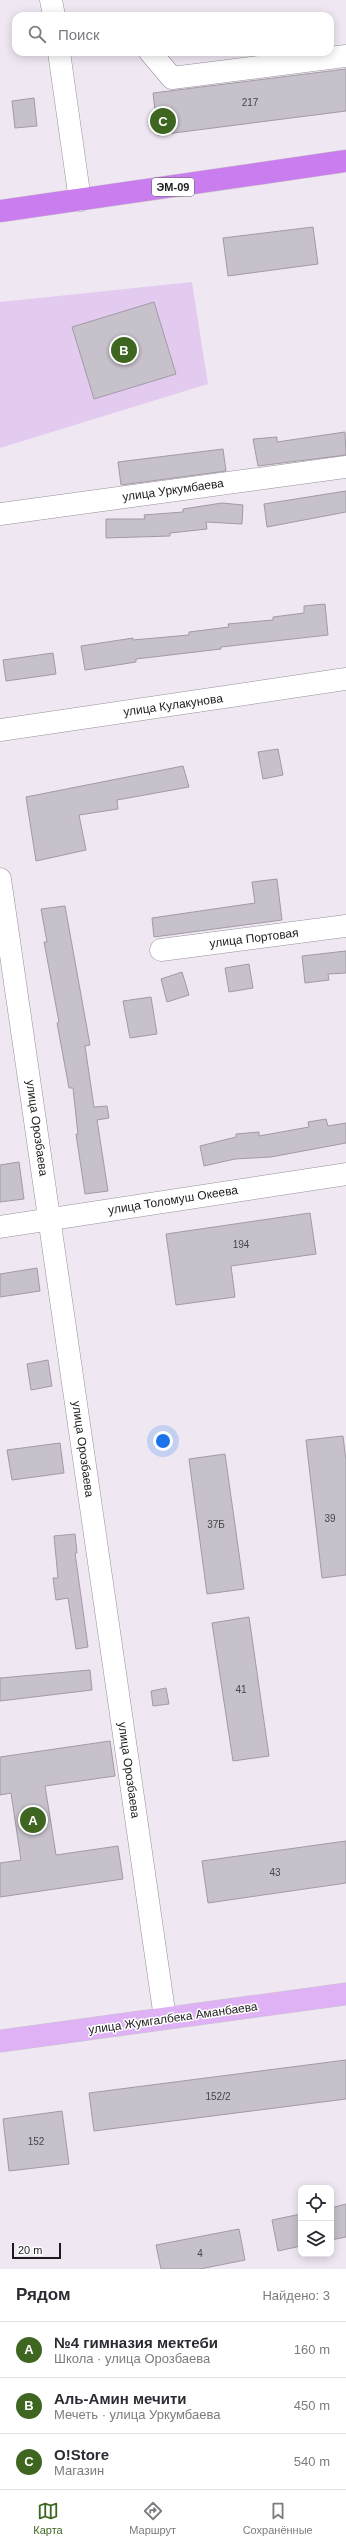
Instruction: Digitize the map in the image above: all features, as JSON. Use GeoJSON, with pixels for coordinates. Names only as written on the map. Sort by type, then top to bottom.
{"type":"FeatureCollection","features":[{"type":"Feature","properties":{"kind":"highway","name":"ЭМ-09"},"geometry":{"type":"LineString","coordinates":[[0,211],[346,161]]}},
{"type":"Feature","properties":{"kind":"main road","name":"улица Жумгалбека Аманбаева"},"geometry":{"type":"LineString","coordinates":[[0,2041],[346,1994]]}},
{"type":"Feature","properties":{"kind":"street"},"geometry":{"type":"LineString","coordinates":[[51,0],[53,12]]}},
{"type":"Feature","properties":{"kind":"street"},"geometry":{"type":"LineString","coordinates":[[60,56],[80,200]]}},
{"type":"Feature","properties":{"kind":"street"},"geometry":{"type":"LineString","coordinates":[[153,56],[172,78],[346,56]]}},
{"type":"Feature","properties":{"kind":"street","name":"улица Уркумбаева"},"geometry":{"type":"LineString","coordinates":[[0,514],[346,467]]}},
{"type":"Feature","properties":{"kind":"street","name":"улица Кулакунова"},"geometry":{"type":"LineString","coordinates":[[0,730],[346,679]]}},
{"type":"Feature","properties":{"kind":"street","name":"улица Орозбаева"},"geometry":{"type":"LineString","coordinates":[[0,879],[165,2018]]}},
{"type":"Feature","properties":{"kind":"street","name":"улица Портовая"},"geometry":{"type":"LineString","coordinates":[[161,950],[346,926]]}},
{"type":"Feature","properties":{"kind":"street","name":"улица Толомуш Океева"},"geometry":{"type":"LineString","coordinates":[[0,1227],[346,1174]]}},
{"type":"Feature","properties":{"kind":"shaded area"},"geometry":{"type":"Polygon","coordinates":[[[192,282],[208,384],[0,448],[0,302],[192,282]]]}},
{"type":"Feature","properties":{"kind":"building"},"geometry":{"type":"Polygon","coordinates":[[[346,69],[346,111],[158,135],[153,93],[346,69]]]}},
{"type":"Feature","properties":{"kind":"building"},"geometry":{"type":"Polygon","coordinates":[[[34,98],[37,126],[15,128],[12,101],[34,98]]]}},
{"type":"Feature","properties":{"kind":"building"},"geometry":{"type":"Polygon","coordinates":[[[313,227],[318,264],[228,276],[223,238],[313,227]]]}},
{"type":"Feature","properties":{"kind":"building"},"geometry":{"type":"Polygon","coordinates":[[[154,302],[176,374],[94,399],[72,327],[154,302]]]}},
{"type":"Feature","properties":{"kind":"building"},"geometry":{"type":"Polygon","coordinates":[[[345,432],[346,455],[258,466],[253,439],[277,437],[277,442],[345,432]]]}},
{"type":"Feature","properties":{"kind":"building"},"geometry":{"type":"Polygon","coordinates":[[[223,449],[226,471],[121,485],[118,462],[223,449]]]}},
{"type":"Feature","properties":{"kind":"building"},"geometry":{"type":"Polygon","coordinates":[[[346,491],[346,512],[267,527],[264,504],[346,491]]]}},
{"type":"Feature","properties":{"kind":"building"},"geometry":{"type":"Polygon","coordinates":[[[222,503],[243,505],[242,524],[206,522],[207,529],[170,533],[170,536],[106,538],[106,519],[145,519],[144,515],[183,512],[183,509],[222,503]]]}},
{"type":"Feature","properties":{"kind":"building"},"geometry":{"type":"Polygon","coordinates":[[[325,604],[328,635],[221,647],[221,649],[136,659],[136,662],[85,670],[81,646],[133,638],[133,640],[189,635],[189,632],[229,627],[228,624],[273,620],[273,617],[304,613],[304,606],[325,604]]]}},
{"type":"Feature","properties":{"kind":"building"},"geometry":{"type":"Polygon","coordinates":[[[53,653],[56,674],[6,681],[3,660],[53,653]]]}},
{"type":"Feature","properties":{"kind":"building"},"geometry":{"type":"Polygon","coordinates":[[[278,749],[283,775],[263,779],[258,752],[278,749]]]}},
{"type":"Feature","properties":{"kind":"building"},"geometry":{"type":"Polygon","coordinates":[[[183,766],[189,787],[117,800],[118,809],[79,815],[86,850],[36,861],[26,797],[183,766]]]}},
{"type":"Feature","properties":{"kind":"building"},"geometry":{"type":"Polygon","coordinates":[[[277,879],[282,920],[154,937],[152,918],[255,903],[252,882],[277,879]]]}},
{"type":"Feature","properties":{"kind":"building"},"geometry":{"type":"Polygon","coordinates":[[[65,906],[90,1045],[85,1046],[94,1107],[107,1106],[109,1118],[97,1120],[108,1191],[85,1194],[76,1134],[78,1134],[73,1088],[69,1088],[57,1023],[59,1022],[44,942],[47,942],[41,909],[65,906]]]}},
{"type":"Feature","properties":{"kind":"building"},"geometry":{"type":"Polygon","coordinates":[[[346,951],[346,973],[328,974],[329,980],[305,983],[302,956],[346,951]]]}},
{"type":"Feature","properties":{"kind":"building"},"geometry":{"type":"Polygon","coordinates":[[[249,964],[253,988],[229,992],[225,968],[249,964]]]}},
{"type":"Feature","properties":{"kind":"building"},"geometry":{"type":"Polygon","coordinates":[[[182,972],[189,995],[167,1002],[161,979],[182,972]]]}},
{"type":"Feature","properties":{"kind":"building"},"geometry":{"type":"Polygon","coordinates":[[[151,997],[157,1034],[130,1038],[123,1001],[151,997]]]}},
{"type":"Feature","properties":{"kind":"building"},"geometry":{"type":"Polygon","coordinates":[[[326,1119],[328,1126],[346,1123],[346,1143],[271,1157],[235,1159],[204,1166],[200,1146],[236,1137],[236,1134],[259,1132],[259,1136],[309,1127],[308,1122],[326,1119]]]}},
{"type":"Feature","properties":{"kind":"building"},"geometry":{"type":"Polygon","coordinates":[[[19,1162],[24,1199],[0,1202],[0,1165],[19,1162]]]}},
{"type":"Feature","properties":{"kind":"building"},"geometry":{"type":"Polygon","coordinates":[[[310,1213],[316,1254],[231,1266],[235,1297],[176,1305],[166,1234],[310,1213]]]}},
{"type":"Feature","properties":{"kind":"building"},"geometry":{"type":"Polygon","coordinates":[[[37,1268],[40,1291],[0,1297],[0,1274],[37,1268]]]}},
{"type":"Feature","properties":{"kind":"building"},"geometry":{"type":"Polygon","coordinates":[[[48,1360],[52,1386],[31,1390],[27,1364],[48,1360]]]}},
{"type":"Feature","properties":{"kind":"building"},"geometry":{"type":"Polygon","coordinates":[[[343,1436],[346,1461],[346,1575],[322,1578],[306,1440],[343,1436]]]}},
{"type":"Feature","properties":{"kind":"building"},"geometry":{"type":"Polygon","coordinates":[[[60,1443],[64,1473],[12,1480],[7,1450],[60,1443]]]}},
{"type":"Feature","properties":{"kind":"building"},"geometry":{"type":"Polygon","coordinates":[[[225,1454],[244,1589],[207,1594],[189,1459],[225,1454]]]}},
{"type":"Feature","properties":{"kind":"building"},"geometry":{"type":"Polygon","coordinates":[[[75,1534],[77,1553],[75,1553],[88,1647],[76,1649],[68,1598],[56,1600],[53,1578],[58,1578],[54,1536],[75,1534]]]}},
{"type":"Feature","properties":{"kind":"building"},"geometry":{"type":"Polygon","coordinates":[[[249,1617],[269,1756],[233,1761],[212,1623],[249,1617]]]}},
{"type":"Feature","properties":{"kind":"building"},"geometry":{"type":"Polygon","coordinates":[[[90,1670],[92,1690],[0,1701],[0,1678],[90,1670]]]}},
{"type":"Feature","properties":{"kind":"building"},"geometry":{"type":"Polygon","coordinates":[[[166,1688],[169,1704],[153,1706],[151,1691],[166,1688]]]}},
{"type":"Feature","properties":{"kind":"building"},"geometry":{"type":"Polygon","coordinates":[[[110,1741],[115,1776],[45,1786],[56,1855],[118,1846],[123,1879],[0,1897],[0,1863],[21,1860],[11,1793],[0,1795],[0,1757],[110,1741]]]}},
{"type":"Feature","properties":{"kind":"building"},"geometry":{"type":"Polygon","coordinates":[[[346,1841],[346,1883],[208,1903],[202,1861],[346,1841]]]}},
{"type":"Feature","properties":{"kind":"building"},"geometry":{"type":"Polygon","coordinates":[[[346,2060],[346,2099],[94,2131],[89,2093],[346,2060]]]}},
{"type":"Feature","properties":{"kind":"building"},"geometry":{"type":"Polygon","coordinates":[[[62,2111],[69,2164],[9,2171],[3,2119],[62,2111]]]}},
{"type":"Feature","properties":{"kind":"building"},"geometry":{"type":"Polygon","coordinates":[[[346,2204],[346,2237],[334,2239],[334,2221],[334,2207],[346,2204]]]}},
{"type":"Feature","properties":{"kind":"building"},"geometry":{"type":"Polygon","coordinates":[[[298,2215],[298,2247],[278,2251],[272,2220],[298,2215]]]}},
{"type":"Feature","properties":{"kind":"building"},"geometry":{"type":"Polygon","coordinates":[[[239,2229],[245,2260],[200,2269],[161,2269],[156,2245],[239,2229]]]}},
{"type":"Feature","properties":{"kind":"place","name":"O!Store"},"geometry":{"type":"Point","coordinates":[163,121]}},
{"type":"Feature","properties":{"kind":"place","name":"Аль-Амин мечити"},"geometry":{"type":"Point","coordinates":[124,350]}},
{"type":"Feature","properties":{"kind":"place","name":"№4 гимназия мектеби"},"geometry":{"type":"Point","coordinates":[33,1820]}}]}
